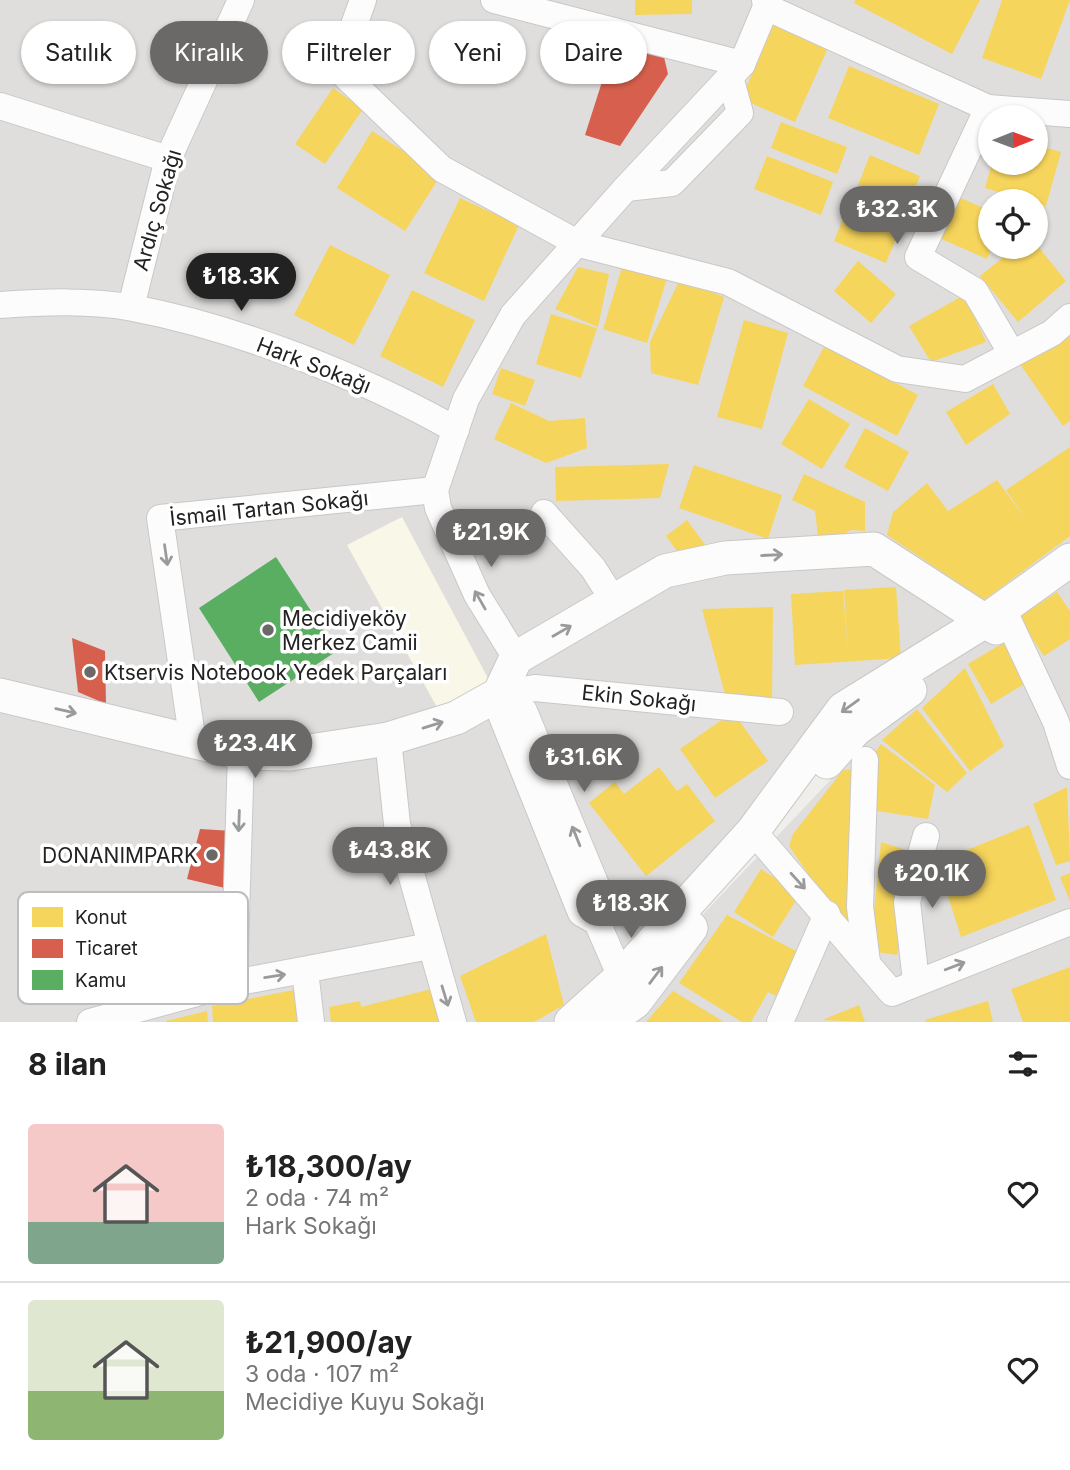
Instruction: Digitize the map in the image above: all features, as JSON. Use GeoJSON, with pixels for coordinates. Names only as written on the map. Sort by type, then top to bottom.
{"type":"FeatureCollection","features":[{"type":"Feature","properties":{"kind":"street","name":"Ardıç Sokağı"},"geometry":{"type":"LineString","coordinates":[[131,307],[168,159],[240,0]]}},
{"type":"Feature","properties":{"kind":"street"},"geometry":{"type":"LineString","coordinates":[[363,0],[338,69],[442,169],[579,244],[727,282],[897,369],[965,379],[1052,333],[1070,317]]}},
{"type":"Feature","properties":{"kind":"street"},"geometry":{"type":"LineString","coordinates":[[494,0],[583,11],[736,71]]}},
{"type":"Feature","properties":{"kind":"street"},"geometry":{"type":"LineString","coordinates":[[516,658],[477,595],[438,508],[435,490],[466,399],[513,315],[579,244],[626,188],[736,71],[765,3],[982,105]]}},
{"type":"Feature","properties":{"kind":"street"},"geometry":{"type":"LineString","coordinates":[[0,106],[168,159]]}},
{"type":"Feature","properties":{"kind":"street"},"geometry":{"type":"LineString","coordinates":[[1048,112],[1070,114]]}},
{"type":"Feature","properties":{"kind":"street"},"geometry":{"type":"LineString","coordinates":[[978,129],[918,257],[975,291],[1013,354]]}},
{"type":"Feature","properties":{"kind":"street","name":"Hark Sokağı"},"geometry":{"type":"LineString","coordinates":[[0,305],[40,302],[131,307],[204,325],[312,363],[399,398],[456,430]]}},
{"type":"Feature","properties":{"kind":"street","name":"İsmail Tartan Sokağı"},"geometry":{"type":"LineString","coordinates":[[193,743],[160,518],[435,490]]}},
{"type":"Feature","properties":{"kind":"street"},"geometry":{"type":"LineString","coordinates":[[544,513],[593,568],[614,601]]}},
{"type":"Feature","properties":{"kind":"street"},"geometry":{"type":"LineString","coordinates":[[0,695],[240,753],[290,754],[388,739],[456,718],[499,694],[516,658],[666,571],[725,558],[874,549],[998,618],[1056,722],[1070,766]]}},
{"type":"Feature","properties":{"kind":"street"},"geometry":{"type":"LineString","coordinates":[[998,618],[1070,560]]}},
{"type":"Feature","properties":{"kind":"street"},"geometry":{"type":"LineString","coordinates":[[607,1022],[635,1002],[843,709],[1070,576]]}},
{"type":"Feature","properties":{"kind":"street","name":"Ekin Sokağı"},"geometry":{"type":"LineString","coordinates":[[499,694],[535,688],[780,712]]}},
{"type":"Feature","properties":{"kind":"street"},"geometry":{"type":"LineString","coordinates":[[499,694],[524,711],[603,902],[597,922],[621,977]]}},
{"type":"Feature","properties":{"kind":"street"},"geometry":{"type":"LineString","coordinates":[[388,739],[397,824],[453,1022]]}},
{"type":"Feature","properties":{"kind":"street"},"geometry":{"type":"LineString","coordinates":[[236,892],[240,753]]}},
{"type":"Feature","properties":{"kind":"street"},"geometry":{"type":"LineString","coordinates":[[865,760],[860,827],[860,907],[867,962]]}},
{"type":"Feature","properties":{"kind":"street"},"geometry":{"type":"LineString","coordinates":[[756,835],[827,914],[892,993],[916,981],[1070,922]]}},
{"type":"Feature","properties":{"kind":"street"},"geometry":{"type":"LineString","coordinates":[[571,1022],[621,977],[756,835]]}},
{"type":"Feature","properties":{"kind":"street"},"geometry":{"type":"LineString","coordinates":[[916,981],[907,902],[926,836]]}},
{"type":"Feature","properties":{"kind":"street"},"geometry":{"type":"LineString","coordinates":[[780,1022],[827,914]]}},
{"type":"Feature","properties":{"kind":"street"},"geometry":{"type":"LineString","coordinates":[[248,981],[430,946]]}},
{"type":"Feature","properties":{"kind":"street"},"geometry":{"type":"LineString","coordinates":[[305,971],[311,1022]]}},
{"type":"Feature","properties":{"kind":"street"},"geometry":{"type":"LineString","coordinates":[[90,1022],[156,1004]]}},
{"type":"Feature","properties":{"kind":"shaded area"},"geometry":{"type":"Polygon","coordinates":[[[0,0],[1070,0],[1070,1022],[601,1022],[984,618],[859,704],[565,1022],[0,1022],[0,0]]]}},
{"type":"Feature","properties":{"kind":"shaded area"},"geometry":{"type":"Polygon","coordinates":[[[402,517],[490,682],[439,711],[347,545],[402,517]]]}},
{"type":"Feature","properties":{"kind":"building: Konut"},"geometry":{"type":"Polygon","coordinates":[[[635,0],[692,0],[692,14],[635,15],[635,0]]]}},
{"type":"Feature","properties":{"kind":"building: Konut"},"geometry":{"type":"Polygon","coordinates":[[[855,0],[980,0],[952,54],[854,3],[855,0]]]}},
{"type":"Feature","properties":{"kind":"building: Konut"},"geometry":{"type":"Polygon","coordinates":[[[1002,0],[1070,0],[1041,79],[982,58],[1002,0]]]}},
{"type":"Feature","properties":{"kind":"building: Konut"},"geometry":{"type":"Polygon","coordinates":[[[778,15],[832,39],[795,122],[741,99],[778,15]]]}},
{"type":"Feature","properties":{"kind":"building: Konut"},"geometry":{"type":"Polygon","coordinates":[[[849,66],[939,104],[919,155],[828,118],[849,66]]]}},
{"type":"Feature","properties":{"kind":"building: Konut"},"geometry":{"type":"Polygon","coordinates":[[[333,88],[363,109],[325,164],[295,144],[333,88]]]}},
{"type":"Feature","properties":{"kind":"building: Konut"},"geometry":{"type":"Polygon","coordinates":[[[781,122],[847,147],[837,174],[771,148],[781,122]]]}},
{"type":"Feature","properties":{"kind":"building: Konut"},"geometry":{"type":"Polygon","coordinates":[[[372,131],[441,175],[405,231],[337,188],[372,131]]]}},
{"type":"Feature","properties":{"kind":"building: Konut"},"geometry":{"type":"Polygon","coordinates":[[[1048,148],[1061,152],[1048,199],[1048,189],[985,188],[989,175],[1048,175],[1048,148]]]}},
{"type":"Feature","properties":{"kind":"building: Konut"},"geometry":{"type":"Polygon","coordinates":[[[870,155],[920,176],[908,205],[858,185],[870,155]]]}},
{"type":"Feature","properties":{"kind":"building: Konut"},"geometry":{"type":"Polygon","coordinates":[[[767,156],[833,182],[821,215],[754,189],[767,156]]]}},
{"type":"Feature","properties":{"kind":"building: Konut"},"geometry":{"type":"Polygon","coordinates":[[[954,195],[978,206],[978,255],[937,237],[954,195]]]}},
{"type":"Feature","properties":{"kind":"building: Konut"},"geometry":{"type":"Polygon","coordinates":[[[460,198],[519,225],[484,301],[424,273],[460,198]]]}},
{"type":"Feature","properties":{"kind":"building: Konut"},"geometry":{"type":"Polygon","coordinates":[[[850,202],[902,224],[886,263],[834,241],[850,202]]]}},
{"type":"Feature","properties":{"kind":"building: Konut"},"geometry":{"type":"Polygon","coordinates":[[[330,245],[390,275],[354,345],[294,315],[330,245]]]}},
{"type":"Feature","properties":{"kind":"building: Konut"},"geometry":{"type":"Polygon","coordinates":[[[1001,259],[1048,259],[1066,281],[1018,322],[980,276],[1001,259]]]}},
{"type":"Feature","properties":{"kind":"building: Konut"},"geometry":{"type":"Polygon","coordinates":[[[624,261],[668,275],[647,343],[603,329],[624,261]]]}},
{"type":"Feature","properties":{"kind":"building: Konut"},"geometry":{"type":"Polygon","coordinates":[[[858,261],[896,294],[871,323],[834,291],[858,261]]]}},
{"type":"Feature","properties":{"kind":"building: Konut"},"geometry":{"type":"Polygon","coordinates":[[[578,267],[609,274],[598,327],[555,309],[578,267]]]}},
{"type":"Feature","properties":{"kind":"building: Konut"},"geometry":{"type":"Polygon","coordinates":[[[680,279],[724,297],[698,385],[651,373],[650,342],[680,279]]]}},
{"type":"Feature","properties":{"kind":"building: Konut"},"geometry":{"type":"Polygon","coordinates":[[[412,290],[475,320],[443,387],[380,356],[412,290]]]}},
{"type":"Feature","properties":{"kind":"building: Konut"},"geometry":{"type":"Polygon","coordinates":[[[964,295],[986,342],[931,362],[909,326],[964,295]]]}},
{"type":"Feature","properties":{"kind":"building: Konut"},"geometry":{"type":"Polygon","coordinates":[[[551,314],[597,328],[581,378],[536,364],[551,314]]]}},
{"type":"Feature","properties":{"kind":"building: Konut"},"geometry":{"type":"Polygon","coordinates":[[[744,320],[788,333],[762,429],[717,417],[744,320]]]}},
{"type":"Feature","properties":{"kind":"building: Konut"},"geometry":{"type":"Polygon","coordinates":[[[1070,329],[1070,421],[1063,426],[1020,364],[1070,329]]]}},
{"type":"Feature","properties":{"kind":"building: Konut"},"geometry":{"type":"Polygon","coordinates":[[[825,345],[918,395],[897,436],[803,386],[825,345]]]}},
{"type":"Feature","properties":{"kind":"building: Konut"},"geometry":{"type":"Polygon","coordinates":[[[501,368],[535,380],[525,406],[492,394],[501,368]]]}},
{"type":"Feature","properties":{"kind":"building: Konut"},"geometry":{"type":"Polygon","coordinates":[[[993,384],[1010,414],[966,445],[946,412],[993,384]]]}},
{"type":"Feature","properties":{"kind":"building: Konut"},"geometry":{"type":"Polygon","coordinates":[[[809,399],[850,424],[822,469],[781,444],[809,399]]]}},
{"type":"Feature","properties":{"kind":"building: Konut"},"geometry":{"type":"Polygon","coordinates":[[[511,403],[549,421],[585,418],[587,448],[546,463],[494,439],[511,403]]]}},
{"type":"Feature","properties":{"kind":"building: Konut"},"geometry":{"type":"Polygon","coordinates":[[[865,428],[909,452],[888,491],[844,467],[865,428]]]}},
{"type":"Feature","properties":{"kind":"building: Konut"},"geometry":{"type":"Polygon","coordinates":[[[1070,447],[1070,536],[984,600],[887,535],[893,512],[927,483],[948,511],[997,480],[1028,522],[1006,490],[1070,447]]]}},
{"type":"Feature","properties":{"kind":"building: Konut"},"geometry":{"type":"Polygon","coordinates":[[[669,464],[660,498],[556,501],[555,467],[669,464]]]}},
{"type":"Feature","properties":{"kind":"building: Konut"},"geometry":{"type":"Polygon","coordinates":[[[694,465],[782,495],[768,539],[679,508],[694,465]]]}},
{"type":"Feature","properties":{"kind":"building: Konut"},"geometry":{"type":"Polygon","coordinates":[[[804,474],[865,502],[865,531],[851,530],[828,543],[819,544],[815,511],[792,500],[804,474]]]}},
{"type":"Feature","properties":{"kind":"building: Konut"},"geometry":{"type":"Polygon","coordinates":[[[687,520],[706,546],[685,562],[666,536],[687,520]]]}},
{"type":"Feature","properties":{"kind":"building: Konut"},"geometry":{"type":"Polygon","coordinates":[[[896,587],[901,658],[795,665],[791,594],[843,591],[848,653],[844,590],[896,587]]]}},
{"type":"Feature","properties":{"kind":"building: Konut"},"geometry":{"type":"Polygon","coordinates":[[[1057,592],[1070,611],[1070,639],[1044,656],[1018,618],[1057,592]]]}},
{"type":"Feature","properties":{"kind":"building: Konut"},"geometry":{"type":"Polygon","coordinates":[[[773,607],[772,700],[726,698],[702,609],[773,607]]]}},
{"type":"Feature","properties":{"kind":"building: Konut"},"geometry":{"type":"Polygon","coordinates":[[[1008,640],[1031,680],[991,704],[968,664],[1008,640]]]}},
{"type":"Feature","properties":{"kind":"building: Konut"},"geometry":{"type":"Polygon","coordinates":[[[965,668],[1004,746],[970,771],[922,708],[965,668]]]}},
{"type":"Feature","properties":{"kind":"building: Konut"},"geometry":{"type":"Polygon","coordinates":[[[917,709],[967,773],[947,792],[882,740],[917,709]]]}},
{"type":"Feature","properties":{"kind":"building: Konut"},"geometry":{"type":"Polygon","coordinates":[[[733,712],[768,761],[715,798],[680,749],[733,712]]]}},
{"type":"Feature","properties":{"kind":"building: Konut"},"geometry":{"type":"Polygon","coordinates":[[[881,744],[935,785],[928,819],[871,810],[874,754],[881,744]]]}},
{"type":"Feature","properties":{"kind":"building: Konut"},"geometry":{"type":"Polygon","coordinates":[[[659,767],[677,791],[687,784],[715,821],[646,876],[589,803],[615,782],[624,794],[659,767]]]}},
{"type":"Feature","properties":{"kind":"building: Konut"},"geometry":{"type":"Polygon","coordinates":[[[856,769],[854,920],[845,928],[789,846],[793,834],[843,770],[856,769]]]}},
{"type":"Feature","properties":{"kind":"building: Konut"},"geometry":{"type":"Polygon","coordinates":[[[1067,787],[1070,861],[1056,865],[1033,804],[1067,787]]]}},
{"type":"Feature","properties":{"kind":"building: Konut"},"geometry":{"type":"Polygon","coordinates":[[[1029,825],[1056,900],[961,937],[937,862],[1029,825]]]}},
{"type":"Feature","properties":{"kind":"building: Konut"},"geometry":{"type":"Polygon","coordinates":[[[881,842],[916,853],[897,955],[870,951],[881,842]]]}},
{"type":"Feature","properties":{"kind":"building: Konut"},"geometry":{"type":"Polygon","coordinates":[[[761,869],[800,894],[773,937],[734,912],[761,869]]]}},
{"type":"Feature","properties":{"kind":"building: Konut"},"geometry":{"type":"Polygon","coordinates":[[[1070,873],[1070,901],[1060,877],[1070,873]]]}},
{"type":"Feature","properties":{"kind":"building: Konut"},"geometry":{"type":"Polygon","coordinates":[[[727,915],[800,953],[776,996],[768,992],[751,1022],[742,1022],[679,983],[727,915]]]}},
{"type":"Feature","properties":{"kind":"building: Konut"},"geometry":{"type":"Polygon","coordinates":[[[546,934],[564,1005],[534,1022],[476,1022],[460,976],[546,934]]]}},
{"type":"Feature","properties":{"kind":"building: Konut"},"geometry":{"type":"Polygon","coordinates":[[[1070,967],[1070,1022],[1023,1022],[1011,989],[1070,967]]]}},
{"type":"Feature","properties":{"kind":"building: Konut"},"geometry":{"type":"Polygon","coordinates":[[[435,988],[445,1022],[331,1022],[329,1007],[360,1001],[361,1007],[435,988]]]}},
{"type":"Feature","properties":{"kind":"building: Konut"},"geometry":{"type":"Polygon","coordinates":[[[294,990],[298,1022],[213,1022],[212,1006],[248,1004],[248,999],[294,990]]]}},
{"type":"Feature","properties":{"kind":"building: Konut"},"geometry":{"type":"Polygon","coordinates":[[[673,991],[724,1022],[646,1022],[673,991]]]}},
{"type":"Feature","properties":{"kind":"building: Konut"},"geometry":{"type":"Polygon","coordinates":[[[988,1001],[993,1022],[925,1020],[988,1001]]]}},
{"type":"Feature","properties":{"kind":"building: Konut"},"geometry":{"type":"Polygon","coordinates":[[[859,1005],[865,1022],[822,1020],[859,1005]]]}},
{"type":"Feature","properties":{"kind":"building: Konut"},"geometry":{"type":"Polygon","coordinates":[[[207,1011],[208,1022],[166,1022],[166,1021],[207,1011]]]}},
{"type":"Feature","properties":{"kind":"building: Ticaret"},"geometry":{"type":"Polygon","coordinates":[[[647,51],[664,57],[668,74],[620,146],[585,135],[601,84],[647,84],[647,51]]]}},
{"type":"Feature","properties":{"kind":"building: Ticaret","name":"Ktservis Notebook Yedek Parçaları"},"geometry":{"type":"Polygon","coordinates":[[[72,638],[105,651],[106,704],[78,692],[72,638]]]}},
{"type":"Feature","properties":{"kind":"building: Ticaret","name":"DONANIMPARK"},"geometry":{"type":"Polygon","coordinates":[[[200,829],[233,831],[229,889],[187,879],[200,829]]]}},
{"type":"Feature","properties":{"kind":"building: Kamu","name":"Mecidiyeköy Merkez Camii"},"geometry":{"type":"Polygon","coordinates":[[[276,557],[337,651],[259,702],[199,608],[276,557]]]}},
{"type":"Feature","properties":{"kind":"place","name":"Mecidiyeköy Merkez Camii"},"geometry":{"type":"Point","coordinates":[268,630]}},
{"type":"Feature","properties":{"kind":"place","name":"Ktservis Notebook Yedek Parçaları"},"geometry":{"type":"Point","coordinates":[90,672]}},
{"type":"Feature","properties":{"kind":"place","name":"DONANIMPARK"},"geometry":{"type":"Point","coordinates":[212,855]}}]}
